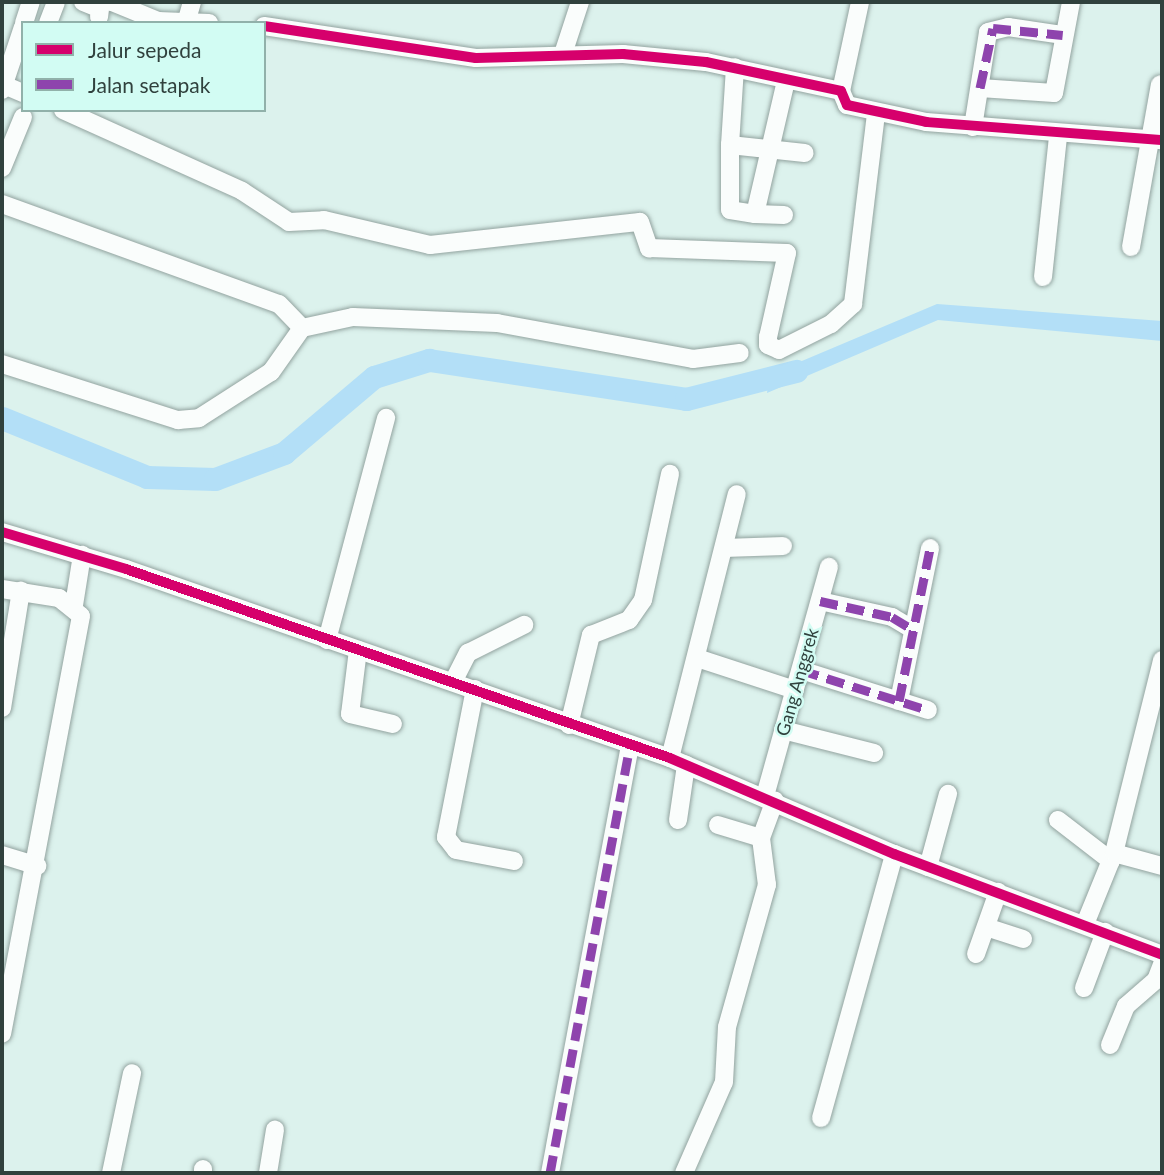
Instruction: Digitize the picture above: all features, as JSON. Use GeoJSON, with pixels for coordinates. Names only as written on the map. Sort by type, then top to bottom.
{"type":"FeatureCollection","features":[{"type":"Feature","properties":{"kind":"street"},"geometry":{"type":"LineString","coordinates":[[25,21],[31,2]]}},
{"type":"Feature","properties":{"kind":"street"},"geometry":{"type":"LineString","coordinates":[[49,21],[56,2]]}},
{"type":"Feature","properties":{"kind":"street"},"geometry":{"type":"LineString","coordinates":[[83,2],[100,9],[99,17]]}},
{"type":"Feature","properties":{"kind":"street"},"geometry":{"type":"LineString","coordinates":[[112,2],[143,17],[172,21]]}},
{"type":"Feature","properties":{"kind":"street"},"geometry":{"type":"LineString","coordinates":[[187,21],[192,2]]}},
{"type":"Feature","properties":{"kind":"street"},"geometry":{"type":"LineString","coordinates":[[563,54],[580,2]]}},
{"type":"Feature","properties":{"kind":"street"},"geometry":{"type":"LineString","coordinates":[[860,2],[841,91],[842,103],[876,113],[973,127],[1058,136],[1156,140]]}},
{"type":"Feature","properties":{"kind":"street"},"geometry":{"type":"LineString","coordinates":[[980,89],[1054,93],[1070,2]]}},
{"type":"Feature","properties":{"kind":"street"},"geometry":{"type":"LineString","coordinates":[[266,26],[476,58],[623,54],[735,68],[841,91]]}},
{"type":"Feature","properties":{"kind":"street"},"geometry":{"type":"LineString","coordinates":[[973,127],[993,28],[1063,35]]}},
{"type":"Feature","properties":{"kind":"street"},"geometry":{"type":"LineString","coordinates":[[21,36],[3,87],[21,92]]}},
{"type":"Feature","properties":{"kind":"street"},"geometry":{"type":"LineString","coordinates":[[735,68],[730,145],[730,210],[784,215]]}},
{"type":"Feature","properties":{"kind":"street"},"geometry":{"type":"LineString","coordinates":[[755,214],[786,81]]}},
{"type":"Feature","properties":{"kind":"street"},"geometry":{"type":"LineString","coordinates":[[1131,247],[1156,140],[1160,85]]}},
{"type":"Feature","properties":{"kind":"street"},"geometry":{"type":"LineString","coordinates":[[67,112],[242,191],[289,222],[324,220],[416,243],[452,245],[640,222],[649,248],[787,253],[768,337],[768,345],[779,350],[831,324],[853,304],[876,113]]}},
{"type":"Feature","properties":{"kind":"street"},"geometry":{"type":"LineString","coordinates":[[2,168],[23,117]]}},
{"type":"Feature","properties":{"kind":"street"},"geometry":{"type":"LineString","coordinates":[[1043,277],[1058,136]]}},
{"type":"Feature","properties":{"kind":"street"},"geometry":{"type":"LineString","coordinates":[[730,145],[806,153]]}},
{"type":"Feature","properties":{"kind":"street"},"geometry":{"type":"LineString","coordinates":[[2,204],[279,304],[302,328]]}},
{"type":"Feature","properties":{"kind":"street"},"geometry":{"type":"LineString","coordinates":[[2,364],[154,417],[188,419],[271,372],[302,328],[353,317],[497,323],[655,355],[740,352]]}},
{"type":"Feature","properties":{"kind":"street"},"geometry":{"type":"LineString","coordinates":[[327,640],[386,418]]}},
{"type":"Feature","properties":{"kind":"street"},"geometry":{"type":"LineString","coordinates":[[569,725],[591,635],[629,620],[643,600],[670,474]]}},
{"type":"Feature","properties":{"kind":"street"},"geometry":{"type":"LineString","coordinates":[[678,820],[678,761],[697,658],[737,494]]}},
{"type":"Feature","properties":{"kind":"street"},"geometry":{"type":"LineString","coordinates":[[2,532],[82,555],[678,761],[770,798],[894,854],[1162,955]]}},
{"type":"Feature","properties":{"kind":"street"},"geometry":{"type":"LineString","coordinates":[[725,548],[783,546]]}},
{"type":"Feature","properties":{"kind":"street"},"geometry":{"type":"LineString","coordinates":[[899,701],[910,628],[930,548]]}},
{"type":"Feature","properties":{"kind":"street"},"geometry":{"type":"LineString","coordinates":[[2,1034],[37,866],[80,626],[74,604],[82,555]]}},
{"type":"Feature","properties":{"kind":"street","name":"Gang Anggrek"},"geometry":{"type":"LineString","coordinates":[[761,838],[783,730],[830,567]]}},
{"type":"Feature","properties":{"kind":"street"},"geometry":{"type":"LineString","coordinates":[[2,589],[74,604]]}},
{"type":"Feature","properties":{"kind":"street"},"geometry":{"type":"LineString","coordinates":[[2,708],[21,591]]}},
{"type":"Feature","properties":{"kind":"street"},"geometry":{"type":"LineString","coordinates":[[820,601],[892,617],[910,628]]}},
{"type":"Feature","properties":{"kind":"street"},"geometry":{"type":"LineString","coordinates":[[453,682],[468,653],[524,625]]}},
{"type":"Feature","properties":{"kind":"street"},"geometry":{"type":"LineString","coordinates":[[358,650],[350,714],[393,724]]}},
{"type":"Feature","properties":{"kind":"street"},"geometry":{"type":"LineString","coordinates":[[697,658],[795,690]]}},
{"type":"Feature","properties":{"kind":"street"},"geometry":{"type":"LineString","coordinates":[[1085,924],[1113,857],[1161,668]]}},
{"type":"Feature","properties":{"kind":"street"},"geometry":{"type":"LineString","coordinates":[[801,670],[928,710]]}},
{"type":"Feature","properties":{"kind":"street"},"geometry":{"type":"LineString","coordinates":[[475,689],[446,837],[464,853],[514,861]]}},
{"type":"Feature","properties":{"kind":"street"},"geometry":{"type":"LineString","coordinates":[[783,730],[874,753]]}},
{"type":"Feature","properties":{"kind":"street"},"geometry":{"type":"LineString","coordinates":[[550,1173],[630,744]]}},
{"type":"Feature","properties":{"kind":"street"},"geometry":{"type":"LineString","coordinates":[[928,866],[947,794]]}},
{"type":"Feature","properties":{"kind":"street"},"geometry":{"type":"LineString","coordinates":[[1058,820],[1113,857],[1162,866]]}},
{"type":"Feature","properties":{"kind":"street"},"geometry":{"type":"LineString","coordinates":[[684,1173],[724,1082],[727,1027],[767,885],[761,838],[718,825]]}},
{"type":"Feature","properties":{"kind":"street"},"geometry":{"type":"LineString","coordinates":[[821,1118],[894,854]]}},
{"type":"Feature","properties":{"kind":"street"},"geometry":{"type":"LineString","coordinates":[[2,855],[37,866]]}},
{"type":"Feature","properties":{"kind":"street"},"geometry":{"type":"LineString","coordinates":[[976,954],[998,892]]}},
{"type":"Feature","properties":{"kind":"street"},"geometry":{"type":"LineString","coordinates":[[986,927],[1023,939]]}},
{"type":"Feature","properties":{"kind":"street"},"geometry":{"type":"LineString","coordinates":[[1084,988],[1105,932]]}},
{"type":"Feature","properties":{"kind":"street"},"geometry":{"type":"LineString","coordinates":[[1110,1045],[1126,1006],[1156,980],[1162,964]]}},
{"type":"Feature","properties":{"kind":"street"},"geometry":{"type":"LineString","coordinates":[[111,1173],[132,1073]]}},
{"type":"Feature","properties":{"kind":"street"},"geometry":{"type":"LineString","coordinates":[[268,1173],[275,1130]]}},
{"type":"Feature","properties":{"kind":"water"},"geometry":{"type":"Polygon","coordinates":[[[937,304],[1162,321],[1162,341],[938,320],[767,393],[769,377],[790,366],[937,304]]]}},
{"type":"Feature","properties":{"kind":"waterway"},"geometry":{"type":"LineString","coordinates":[[2,418],[147,477],[215,479],[284,453],[374,377],[429,360],[686,399],[796,371]]}},
{"type":"Feature","properties":{"kind":"marked path"},"geometry":{"type":"LineString","coordinates":[[980,88],[993,28],[1063,35]]}},
{"type":"Feature","properties":{"kind":"marked path"},"geometry":{"type":"LineString","coordinates":[[899,701],[930,548]]}},
{"type":"Feature","properties":{"kind":"marked path"},"geometry":{"type":"LineString","coordinates":[[820,601],[892,617],[910,628]]}},
{"type":"Feature","properties":{"kind":"marked path"},"geometry":{"type":"LineString","coordinates":[[801,670],[928,710]]}},
{"type":"Feature","properties":{"kind":"marked path"},"geometry":{"type":"LineString","coordinates":[[550,1173],[630,744]]}},
{"type":"Feature","properties":{"kind":"cycle path"},"geometry":{"type":"LineString","coordinates":[[266,26],[476,58],[623,54],[706,62],[841,91],[847,105],[926,122],[1162,140]]}},
{"type":"Feature","properties":{"kind":"cycle path"},"geometry":{"type":"LineString","coordinates":[[2,532],[126,569],[670,758],[894,854],[1162,955]]}}]}
